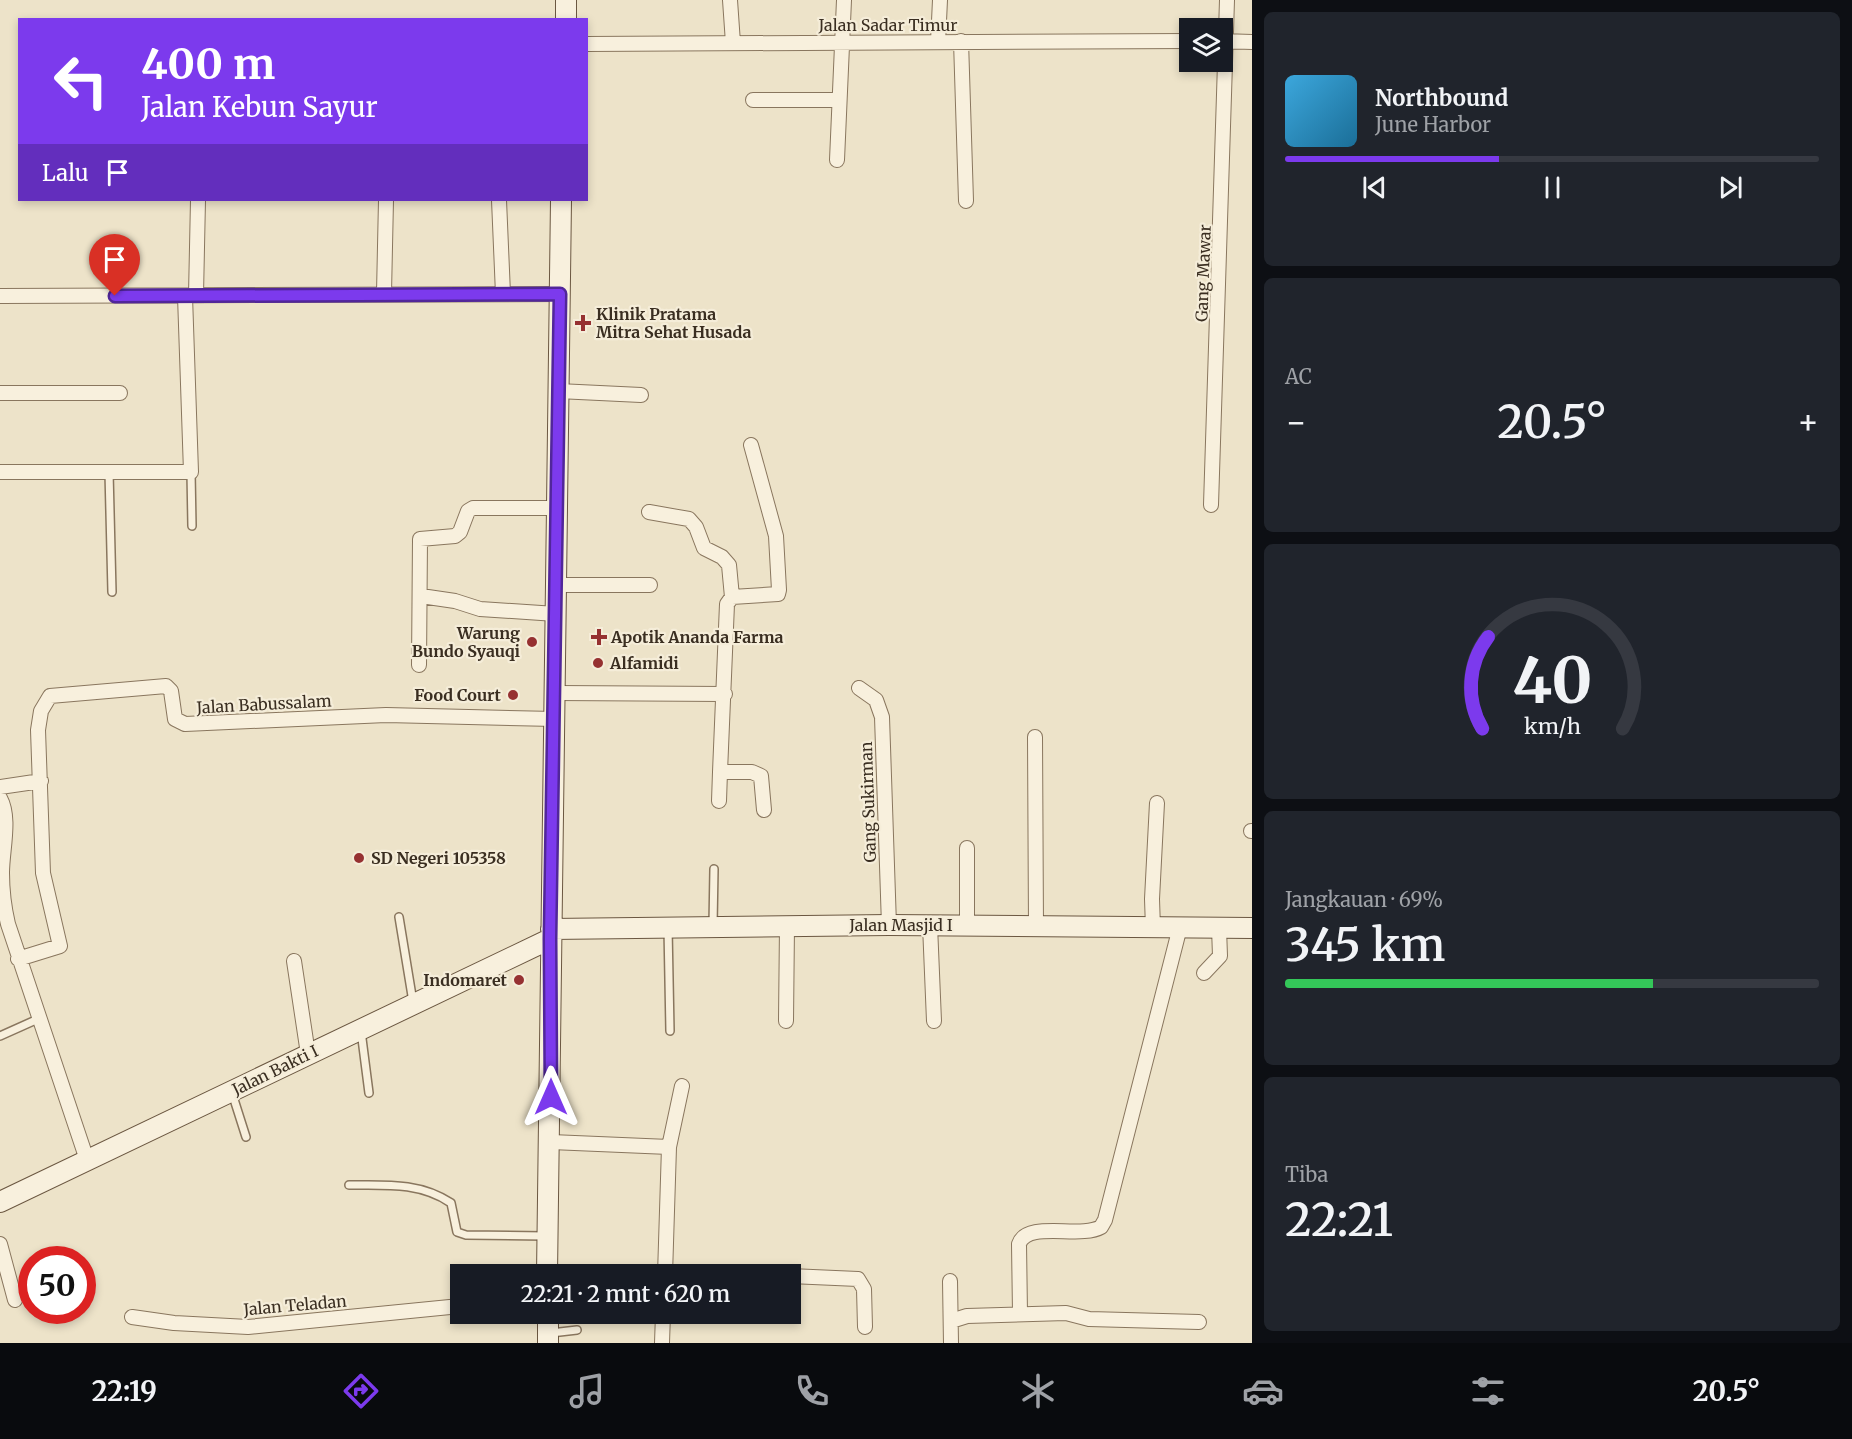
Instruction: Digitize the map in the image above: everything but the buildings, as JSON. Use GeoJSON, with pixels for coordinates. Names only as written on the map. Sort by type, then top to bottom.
{"type":"FeatureCollection","features":[{"type":"Feature","properties":{"kind":"main road"},"geometry":{"type":"LineString","coordinates":[[566,0],[566,18]]}},
{"type":"Feature","properties":{"kind":"main road"},"geometry":{"type":"LineString","coordinates":[[547,1264],[551,1143],[550,934],[561,201]]}},
{"type":"Feature","properties":{"kind":"main road","name":"Jalan Masjid I"},"geometry":{"type":"LineString","coordinates":[[550,934],[668,926],[967,925],[1252,928]]}},
{"type":"Feature","properties":{"kind":"main road","name":"Jalan Bakti I"},"geometry":{"type":"LineString","coordinates":[[0,1202],[308,1054],[550,934]]}},
{"type":"Feature","properties":{"kind":"street"},"geometry":{"type":"LineString","coordinates":[[729,0],[733,43]]}},
{"type":"Feature","properties":{"kind":"street"},"geometry":{"type":"LineString","coordinates":[[837,160],[844,0]]}},
{"type":"Feature","properties":{"kind":"street"},"geometry":{"type":"LineString","coordinates":[[938,42],[940,0]]}},
{"type":"Feature","properties":{"kind":"street","name":"Gang Mawar"},"geometry":{"type":"LineString","coordinates":[[1226,18],[1227,0]]}},
{"type":"Feature","properties":{"kind":"street"},"geometry":{"type":"LineString","coordinates":[[962,41],[966,201]]}},
{"type":"Feature","properties":{"kind":"street"},"geometry":{"type":"LineString","coordinates":[[1233,41],[1252,42]]}},
{"type":"Feature","properties":{"kind":"street","name":"Jalan Sadar Timur"},"geometry":{"type":"LineString","coordinates":[[588,44],[1179,42]]}},
{"type":"Feature","properties":{"kind":"street","name":"Gang Mawar"},"geometry":{"type":"LineString","coordinates":[[1211,505],[1223,72]]}},
{"type":"Feature","properties":{"kind":"street"},"geometry":{"type":"LineString","coordinates":[[753,100],[839,100]]}},
{"type":"Feature","properties":{"kind":"street"},"geometry":{"type":"LineString","coordinates":[[0,472],[191,472],[190,296],[198,201]]}},
{"type":"Feature","properties":{"kind":"street"},"geometry":{"type":"LineString","coordinates":[[384,293],[386,201]]}},
{"type":"Feature","properties":{"kind":"street"},"geometry":{"type":"LineString","coordinates":[[499,201],[503,294]]}},
{"type":"Feature","properties":{"kind":"street"},"geometry":{"type":"LineString","coordinates":[[0,296],[560,294]]}},
{"type":"Feature","properties":{"kind":"street"},"geometry":{"type":"LineString","coordinates":[[558,391],[641,395]]}},
{"type":"Feature","properties":{"kind":"street"},"geometry":{"type":"LineString","coordinates":[[0,393],[120,393]]}},
{"type":"Feature","properties":{"kind":"street"},"geometry":{"type":"LineString","coordinates":[[732,597],[771,596],[778,594],[779,590],[776,536],[751,445]]}},
{"type":"Feature","properties":{"kind":"street"},"geometry":{"type":"LineString","coordinates":[[419,665],[420,539],[455,536],[460,532],[468,511],[473,508],[557,508]]}},
{"type":"Feature","properties":{"kind":"street"},"geometry":{"type":"LineString","coordinates":[[649,512],[684,518],[694,523],[704,548],[722,558],[729,565],[732,597],[727,604],[719,801]]}},
{"type":"Feature","properties":{"kind":"street"},"geometry":{"type":"LineString","coordinates":[[556,585],[650,585]]}},
{"type":"Feature","properties":{"kind":"street"},"geometry":{"type":"LineString","coordinates":[[421,596],[455,601],[480,609],[555,615]]}},
{"type":"Feature","properties":{"kind":"street","name":"Jalan Babussalam"},"geometry":{"type":"LineString","coordinates":[[18,959],[60,946],[43,873],[38,730],[45,701],[56,695],[165,686],[171,691],[175,719],[185,724],[260,719],[386,716],[555,719]]}},
{"type":"Feature","properties":{"kind":"street","name":"Gang Sukirman"},"geometry":{"type":"LineString","coordinates":[[859,688],[876,700],[882,717],[889,925]]}},
{"type":"Feature","properties":{"kind":"street"},"geometry":{"type":"LineString","coordinates":[[555,693],[725,694]]}},
{"type":"Feature","properties":{"kind":"street"},"geometry":{"type":"LineString","coordinates":[[1035,737],[1036,926]]}},
{"type":"Feature","properties":{"kind":"street"},"geometry":{"type":"LineString","coordinates":[[720,772],[759,774],[763,781],[764,810]]}},
{"type":"Feature","properties":{"kind":"street"},"geometry":{"type":"LineString","coordinates":[[0,787],[41,781]]}},
{"type":"Feature","properties":{"kind":"street"},"geometry":{"type":"LineString","coordinates":[[0,798],[4,805],[5,818],[3,905],[18,959],[87,1160]]}},
{"type":"Feature","properties":{"kind":"street"},"geometry":{"type":"LineString","coordinates":[[1153,927],[1152,899],[1157,803]]}},
{"type":"Feature","properties":{"kind":"street"},"geometry":{"type":"LineString","coordinates":[[967,848],[967,925]]}},
{"type":"Feature","properties":{"kind":"street"},"geometry":{"type":"LineString","coordinates":[[930,925],[934,1021]]}},
{"type":"Feature","properties":{"kind":"street"},"geometry":{"type":"LineString","coordinates":[[786,1021],[787,926]]}},
{"type":"Feature","properties":{"kind":"street"},"geometry":{"type":"LineString","coordinates":[[1020,1313],[1019,1244],[1022,1236],[1027,1232],[1038,1231],[1087,1232],[1101,1227],[1105,1220],[1180,927]]}},
{"type":"Feature","properties":{"kind":"street"},"geometry":{"type":"LineString","coordinates":[[1204,973],[1220,956],[1219,928]]}},
{"type":"Feature","properties":{"kind":"street"},"geometry":{"type":"LineString","coordinates":[[294,961],[308,1054]]}},
{"type":"Feature","properties":{"kind":"street"},"geometry":{"type":"LineString","coordinates":[[665,1264],[669,1147],[682,1086]]}},
{"type":"Feature","properties":{"kind":"street"},"geometry":{"type":"LineString","coordinates":[[551,1143],[669,1147]]}},
{"type":"Feature","properties":{"kind":"street"},"geometry":{"type":"LineString","coordinates":[[0,1244],[15,1300]]}},
{"type":"Feature","properties":{"kind":"street"},"geometry":{"type":"LineString","coordinates":[[801,1276],[858,1279],[864,1288],[865,1327]]}},
{"type":"Feature","properties":{"kind":"street"},"geometry":{"type":"LineString","coordinates":[[950,1281],[951,1343]]}},
{"type":"Feature","properties":{"kind":"street","name":"Jalan Teladan"},"geometry":{"type":"LineString","coordinates":[[132,1317],[174,1323],[248,1327],[450,1307]]}},
{"type":"Feature","properties":{"kind":"street"},"geometry":{"type":"LineString","coordinates":[[951,1321],[967,1316],[1066,1313],[1089,1318],[1199,1322]]}},
{"type":"Feature","properties":{"kind":"street"},"geometry":{"type":"LineString","coordinates":[[662,1343],[663,1324]]}},
{"type":"Feature","properties":{"kind":"lane"},"geometry":{"type":"LineString","coordinates":[[109,472],[112,592]]}},
{"type":"Feature","properties":{"kind":"lane"},"geometry":{"type":"LineString","coordinates":[[191,472],[192,526]]}},
{"type":"Feature","properties":{"kind":"lane"},"geometry":{"type":"LineString","coordinates":[[712,927],[714,868]]}},
{"type":"Feature","properties":{"kind":"lane"},"geometry":{"type":"LineString","coordinates":[[399,917],[413,1002]]}},
{"type":"Feature","properties":{"kind":"lane"},"geometry":{"type":"LineString","coordinates":[[668,926],[670,1031]]}},
{"type":"Feature","properties":{"kind":"lane"},"geometry":{"type":"LineString","coordinates":[[0,1036],[38,1019]]}},
{"type":"Feature","properties":{"kind":"lane"},"geometry":{"type":"LineString","coordinates":[[361,1028],[369,1093]]}},
{"type":"Feature","properties":{"kind":"lane"},"geometry":{"type":"LineString","coordinates":[[232,1091],[246,1137]]}},
{"type":"Feature","properties":{"kind":"lane"},"geometry":{"type":"LineString","coordinates":[[349,1185],[407,1185],[440,1195],[451,1203],[457,1232],[466,1235],[547,1236]]}},
{"type":"Feature","properties":{"kind":"lane"},"geometry":{"type":"LineString","coordinates":[[548,1330],[577,1330]]}},
{"type":"Feature","properties":{"kind":"place","name":"Klinik Pratama Mitra Sehat Husada"},"geometry":{"type":"Point","coordinates":[583,323]}},
{"type":"Feature","properties":{"kind":"place","name":"Apotik Ananda Farma"},"geometry":{"type":"Point","coordinates":[599,637]}},
{"type":"Feature","properties":{"kind":"place","name":"Warung Bundo Syauqi"},"geometry":{"type":"Point","coordinates":[532,642]}},
{"type":"Feature","properties":{"kind":"place","name":"Alfamidi"},"geometry":{"type":"Point","coordinates":[598,663]}},
{"type":"Feature","properties":{"kind":"place","name":"Food Court"},"geometry":{"type":"Point","coordinates":[513,695]}},
{"type":"Feature","properties":{"kind":"place","name":"SD Negeri 105358"},"geometry":{"type":"Point","coordinates":[359,858]}},
{"type":"Feature","properties":{"kind":"place","name":"Indomaret"},"geometry":{"type":"Point","coordinates":[519,980]}},
{"type":"Feature","properties":{"kind":"route"},"geometry":{"type":"LineString","coordinates":[[115,296],[560,294],[550,939],[551,1097]]}}]}
